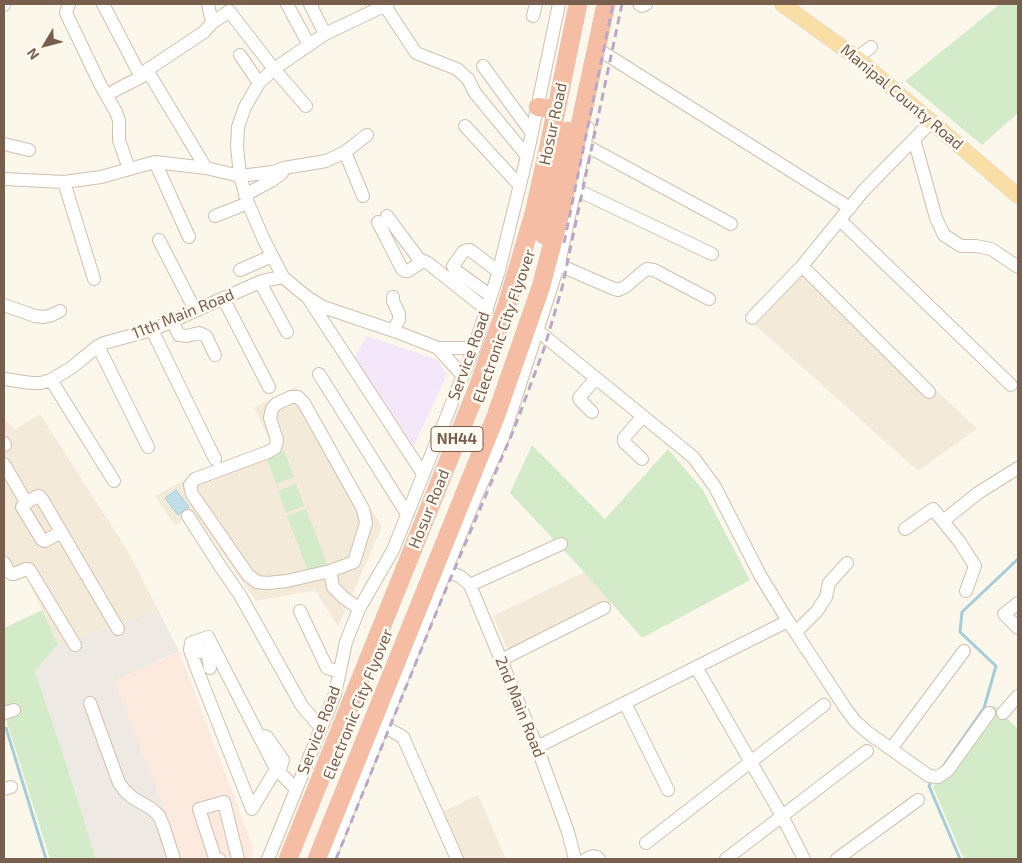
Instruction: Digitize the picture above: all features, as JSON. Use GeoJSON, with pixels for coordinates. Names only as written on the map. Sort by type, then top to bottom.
{"type":"FeatureCollection","features":[{"type":"Feature","properties":{"kind":"highway","name":"Hosur Road"},"geometry":{"type":"LineString","coordinates":[[288,859],[478,387],[507,305],[534,212],[578,4]]}},
{"type":"Feature","properties":{"kind":"highway","name":"Electronic City Flyover"},"geometry":{"type":"LineString","coordinates":[[295,859],[470,424],[511,314],[540,215],[584,4]]}},
{"type":"Feature","properties":{"kind":"highway","name":"Electronic City Flyover"},"geometry":{"type":"LineString","coordinates":[[308,859],[452,504],[509,353],[542,243],[595,4]]}},
{"type":"Feature","properties":{"kind":"highway","name":"Hosur Road"},"geometry":{"type":"LineString","coordinates":[[317,859],[496,416],[541,287],[564,204],[606,4]]}},
{"type":"Feature","properties":{"kind":"highway"},"geometry":{"type":"LineString","coordinates":[[538,107],[556,110]]}},
{"type":"Feature","properties":{"kind":"main road","name":"Manipal County Road"},"geometry":{"type":"LineString","coordinates":[[782,4],[857,58],[1018,196]]}},
{"type":"Feature","properties":{"kind":"street"},"geometry":{"type":"LineString","coordinates":[[69,4],[66,13],[119,120],[118,140],[130,168]]}},
{"type":"Feature","properties":{"kind":"street"},"geometry":{"type":"LineString","coordinates":[[102,4],[206,168]]}},
{"type":"Feature","properties":{"kind":"street"},"geometry":{"type":"LineString","coordinates":[[208,4],[212,23]]}},
{"type":"Feature","properties":{"kind":"street"},"geometry":{"type":"LineString","coordinates":[[287,4],[309,44]]}},
{"type":"Feature","properties":{"kind":"street"},"geometry":{"type":"LineString","coordinates":[[310,4],[325,34]]}},
{"type":"Feature","properties":{"kind":"street","name":"Service Road"},"geometry":{"type":"LineString","coordinates":[[268,859],[335,694],[346,642],[359,609],[393,550],[474,348],[499,272],[520,186],[538,107],[557,4]]}},
{"type":"Feature","properties":{"kind":"street"},"geometry":{"type":"LineString","coordinates":[[329,859],[445,570],[503,437],[559,265],[615,4]]}},
{"type":"Feature","properties":{"kind":"street"},"geometry":{"type":"LineString","coordinates":[[639,4],[642,6],[646,4]]}},
{"type":"Feature","properties":{"kind":"street"},"geometry":{"type":"LineString","coordinates":[[474,348],[438,348],[323,306],[308,297],[283,277],[246,199],[240,176],[237,146],[238,127],[245,107],[259,83],[274,69],[309,44],[366,8],[386,5],[416,53],[456,69],[468,79],[477,74]]}},
{"type":"Feature","properties":{"kind":"street"},"geometry":{"type":"LineString","coordinates":[[114,91],[204,32],[212,23],[229,11],[274,69],[306,106]]}},
{"type":"Feature","properties":{"kind":"street"},"geometry":{"type":"LineString","coordinates":[[857,58],[871,47]]}},
{"type":"Feature","properties":{"kind":"street"},"geometry":{"type":"LineString","coordinates":[[604,53],[850,208]]}},
{"type":"Feature","properties":{"kind":"street"},"geometry":{"type":"LineString","coordinates":[[240,55],[259,83]]}},
{"type":"Feature","properties":{"kind":"street"},"geometry":{"type":"LineString","coordinates":[[477,74],[532,132]]}},
{"type":"Feature","properties":{"kind":"street"},"geometry":{"type":"LineString","coordinates":[[477,74],[476,93],[527,156]]}},
{"type":"Feature","properties":{"kind":"street"},"geometry":{"type":"LineString","coordinates":[[752,318],[802,266],[864,190],[932,121]]}},
{"type":"Feature","properties":{"kind":"street"},"geometry":{"type":"LineString","coordinates":[[465,126],[520,186]]}},
{"type":"Feature","properties":{"kind":"street"},"geometry":{"type":"LineString","coordinates":[[4,179],[64,182],[101,176],[155,162],[206,168],[240,176],[273,172],[326,160],[345,152],[367,135]]}},
{"type":"Feature","properties":{"kind":"street"},"geometry":{"type":"LineString","coordinates":[[914,139],[936,218],[944,235],[961,246],[991,249],[1018,267]]}},
{"type":"Feature","properties":{"kind":"street"},"geometry":{"type":"LineString","coordinates":[[4,144],[29,150]]}},
{"type":"Feature","properties":{"kind":"street"},"geometry":{"type":"LineString","coordinates":[[584,145],[731,224]]}},
{"type":"Feature","properties":{"kind":"street"},"geometry":{"type":"LineString","coordinates":[[345,152],[363,196]]}},
{"type":"Feature","properties":{"kind":"street"},"geometry":{"type":"LineString","coordinates":[[155,162],[190,238]]}},
{"type":"Feature","properties":{"kind":"street"},"geometry":{"type":"LineString","coordinates":[[215,216],[246,199],[281,174],[284,168]]}},
{"type":"Feature","properties":{"kind":"street"},"geometry":{"type":"LineString","coordinates":[[64,182],[94,279]]}},
{"type":"Feature","properties":{"kind":"street"},"geometry":{"type":"LineString","coordinates":[[575,188],[712,254]]}},
{"type":"Feature","properties":{"kind":"street"},"geometry":{"type":"LineString","coordinates":[[423,261],[408,271],[402,269],[382,219],[419,259],[428,263],[486,310]]}},
{"type":"Feature","properties":{"kind":"street"},"geometry":{"type":"LineString","coordinates":[[840,220],[1011,384]]}},
{"type":"Feature","properties":{"kind":"street"},"geometry":{"type":"LineString","coordinates":[[158,240],[196,310]]}},
{"type":"Feature","properties":{"kind":"street"},"geometry":{"type":"LineString","coordinates":[[491,296],[454,270],[453,266],[465,250],[470,250],[499,272]]}},
{"type":"Feature","properties":{"kind":"street"},"geometry":{"type":"LineString","coordinates":[[240,270],[272,256]]}},
{"type":"Feature","properties":{"kind":"street"},"geometry":{"type":"LineString","coordinates":[[559,265],[618,290],[625,287],[644,271],[648,269],[654,270],[708,299]]}},
{"type":"Feature","properties":{"kind":"street"},"geometry":{"type":"LineString","coordinates":[[802,266],[929,392]]}},
{"type":"Feature","properties":{"kind":"street","name":"11th Main Road"},"geometry":{"type":"LineString","coordinates":[[4,379],[31,384],[51,380],[71,368],[104,343],[152,330],[260,282],[283,277]]}},
{"type":"Feature","properties":{"kind":"street"},"geometry":{"type":"LineString","coordinates":[[260,282],[288,332]]}},
{"type":"Feature","properties":{"kind":"street"},"geometry":{"type":"LineString","coordinates":[[308,297],[424,474]]}},
{"type":"Feature","properties":{"kind":"street"},"geometry":{"type":"LineString","coordinates":[[393,297],[399,314],[399,320],[393,330]]}},
{"type":"Feature","properties":{"kind":"street"},"geometry":{"type":"LineString","coordinates":[[223,298],[269,386]]}},
{"type":"Feature","properties":{"kind":"street"},"geometry":{"type":"LineString","coordinates":[[4,305],[35,316],[44,317],[60,311]]}},
{"type":"Feature","properties":{"kind":"street"},"geometry":{"type":"LineString","coordinates":[[172,321],[179,334],[187,336],[199,332],[206,336],[215,355]]}},
{"type":"Feature","properties":{"kind":"street"},"geometry":{"type":"LineString","coordinates":[[152,330],[215,459]]}},
{"type":"Feature","properties":{"kind":"street"},"geometry":{"type":"LineString","coordinates":[[538,331],[693,457],[715,487],[760,575],[792,626],[846,710],[867,732],[929,776],[938,777],[948,770],[989,713]]}},
{"type":"Feature","properties":{"kind":"street"},"geometry":{"type":"LineString","coordinates":[[98,346],[148,447]]}},
{"type":"Feature","properties":{"kind":"street"},"geometry":{"type":"LineString","coordinates":[[438,348],[463,376]]}},
{"type":"Feature","properties":{"kind":"street"},"geometry":{"type":"LineString","coordinates":[[318,374],[407,514]]}},
{"type":"Feature","properties":{"kind":"street"},"geometry":{"type":"LineString","coordinates":[[592,412],[579,398],[596,378]]}},
{"type":"Feature","properties":{"kind":"street"},"geometry":{"type":"LineString","coordinates":[[51,380],[114,481]]}},
{"type":"Feature","properties":{"kind":"street"},"geometry":{"type":"LineString","coordinates":[[291,397],[298,398],[304,403],[363,509],[366,523],[354,562],[330,572],[286,581],[257,582],[248,575],[192,494],[190,485],[195,479],[275,448],[276,440],[270,418],[272,409],[276,404],[291,397]]}},
{"type":"Feature","properties":{"kind":"street"},"geometry":{"type":"LineString","coordinates":[[642,460],[625,443],[624,438],[643,416]]}},
{"type":"Feature","properties":{"kind":"street"},"geometry":{"type":"LineString","coordinates":[[4,464],[26,502]]}},
{"type":"Feature","properties":{"kind":"street"},"geometry":{"type":"LineString","coordinates":[[943,521],[978,493],[1018,468]]}},
{"type":"Feature","properties":{"kind":"street"},"geometry":{"type":"LineString","coordinates":[[61,532],[45,541],[42,540],[22,507],[26,502],[36,497],[39,496],[42,499],[118,629]]}},
{"type":"Feature","properties":{"kind":"street"},"geometry":{"type":"LineString","coordinates":[[905,529],[933,508],[959,540],[975,566],[966,591]]}},
{"type":"Feature","properties":{"kind":"street"},"geometry":{"type":"LineString","coordinates":[[188,516],[240,595],[302,706],[321,728]]}},
{"type":"Feature","properties":{"kind":"street"},"geometry":{"type":"LineString","coordinates":[[445,570],[461,577],[470,585],[560,544]]}},
{"type":"Feature","properties":{"kind":"street"},"geometry":{"type":"LineString","coordinates":[[4,563],[12,574],[29,569],[76,645]]}},
{"type":"Feature","properties":{"kind":"street"},"geometry":{"type":"LineString","coordinates":[[537,747],[696,667],[792,626],[817,612],[826,597],[830,583],[847,563]]}},
{"type":"Feature","properties":{"kind":"street"},"geometry":{"type":"LineString","coordinates":[[330,572],[333,587],[359,609]]}},
{"type":"Feature","properties":{"kind":"street","name":"2nd Main Road"},"geometry":{"type":"LineString","coordinates":[[470,585],[537,747],[568,832],[575,859]]}},
{"type":"Feature","properties":{"kind":"street"},"geometry":{"type":"LineString","coordinates":[[1018,603],[1004,614],[1018,628]]}},
{"type":"Feature","properties":{"kind":"street"},"geometry":{"type":"LineString","coordinates":[[501,660],[604,608]]}},
{"type":"Feature","properties":{"kind":"street"},"geometry":{"type":"LineString","coordinates":[[300,611],[327,668],[340,672]]}},
{"type":"Feature","properties":{"kind":"street"},"geometry":{"type":"LineString","coordinates":[[261,735],[267,737],[284,760],[277,771],[252,809],[190,650],[191,643],[208,637],[277,771],[296,790]]}},
{"type":"Feature","properties":{"kind":"street"},"geometry":{"type":"LineString","coordinates":[[192,654],[203,651],[208,655],[210,668]]}},
{"type":"Feature","properties":{"kind":"street"},"geometry":{"type":"LineString","coordinates":[[891,749],[964,651]]}},
{"type":"Feature","properties":{"kind":"street"},"geometry":{"type":"LineString","coordinates":[[696,667],[752,762],[804,859]]}},
{"type":"Feature","properties":{"kind":"street"},"geometry":{"type":"LineString","coordinates":[[1003,713],[1018,696]]}},
{"type":"Feature","properties":{"kind":"street"},"geometry":{"type":"LineString","coordinates":[[90,703],[120,783],[133,798],[152,809],[159,816],[174,859]]}},
{"type":"Feature","properties":{"kind":"street"},"geometry":{"type":"LineString","coordinates":[[625,703],[668,790]]}},
{"type":"Feature","properties":{"kind":"street"},"geometry":{"type":"LineString","coordinates":[[646,843],[824,705]]}},
{"type":"Feature","properties":{"kind":"street"},"geometry":{"type":"LineString","coordinates":[[383,726],[403,737],[457,859]]}},
{"type":"Feature","properties":{"kind":"street"},"geometry":{"type":"LineString","coordinates":[[726,859],[867,751]]}},
{"type":"Feature","properties":{"kind":"street"},"geometry":{"type":"LineString","coordinates":[[837,859],[918,800]]}},
{"type":"Feature","properties":{"kind":"street"},"geometry":{"type":"LineString","coordinates":[[219,859],[215,858],[199,809],[224,802],[238,859]]}},
{"type":"Feature","properties":{"kind":"street"},"geometry":{"type":"LineString","coordinates":[[586,859],[593,856],[599,859]]}},
{"type":"Feature","properties":{"kind":"shaded area"},"geometry":{"type":"Polygon","coordinates":[[[799,260],[977,429],[918,471],[744,315],[799,260]]]}},
{"type":"Feature","properties":{"kind":"shaded area"},"geometry":{"type":"Polygon","coordinates":[[[367,336],[438,360],[447,375],[414,446],[354,358],[367,336]]]}},
{"type":"Feature","properties":{"kind":"shaded area"},"geometry":{"type":"Polygon","coordinates":[[[296,386],[382,527],[338,627],[315,590],[256,601],[193,511],[175,526],[155,496],[175,485],[271,443],[254,408],[296,386]]]}},
{"type":"Feature","properties":{"kind":"shaded area"},"geometry":{"type":"Polygon","coordinates":[[[40,414],[129,553],[158,610],[58,644],[25,573],[5,579],[4,576],[4,421],[6,420],[14,430],[40,414]]]}},
{"type":"Feature","properties":{"kind":"shaded area"},"geometry":{"type":"Polygon","coordinates":[[[584,572],[612,602],[509,652],[493,616],[584,572]]]}},
{"type":"Feature","properties":{"kind":"shaded area"},"geometry":{"type":"Polygon","coordinates":[[[158,610],[179,651],[114,681],[167,816],[180,859],[96,859],[35,671],[58,644],[158,610]]]}},
{"type":"Feature","properties":{"kind":"shaded area"},"geometry":{"type":"Polygon","coordinates":[[[179,651],[254,850],[250,859],[180,859],[114,681],[179,651]]]}},
{"type":"Feature","properties":{"kind":"shaded area"},"geometry":{"type":"Polygon","coordinates":[[[478,795],[506,859],[464,859],[442,812],[478,795]]]}},
{"type":"Feature","properties":{"kind":"green space"},"geometry":{"type":"Polygon","coordinates":[[[1000,4],[1018,4],[1018,113],[982,145],[905,81],[1000,4]]]}},
{"type":"Feature","properties":{"kind":"green space"},"geometry":{"type":"Polygon","coordinates":[[[532,445],[605,519],[668,449],[703,490],[750,580],[642,638],[584,572],[510,493],[532,445]]]}},
{"type":"Feature","properties":{"kind":"green space"},"geometry":{"type":"Polygon","coordinates":[[[284,450],[294,477],[276,484],[266,457],[284,450]]]}},
{"type":"Feature","properties":{"kind":"green space"},"geometry":{"type":"Polygon","coordinates":[[[296,484],[304,506],[286,513],[278,491],[296,484]]]}},
{"type":"Feature","properties":{"kind":"green space"},"geometry":{"type":"Polygon","coordinates":[[[306,509],[327,564],[308,571],[287,516],[306,509]]]}},
{"type":"Feature","properties":{"kind":"green space"},"geometry":{"type":"Polygon","coordinates":[[[42,610],[58,644],[35,671],[96,859],[50,859],[4,713],[4,628],[42,610]]]}},
{"type":"Feature","properties":{"kind":"green space"},"geometry":{"type":"Polygon","coordinates":[[[994,705],[1018,729],[1018,859],[965,859],[933,787],[994,705]]]}},
{"type":"Feature","properties":{"kind":"water"},"geometry":{"type":"Polygon","coordinates":[[[176,490],[189,507],[178,515],[165,498],[176,490]]]}},
{"type":"Feature","properties":{"kind":"waterway"},"geometry":{"type":"LineString","coordinates":[[942,768],[984,708],[996,666],[960,632],[962,612],[1018,559]]}},
{"type":"Feature","properties":{"kind":"waterway"},"geometry":{"type":"LineString","coordinates":[[6,728],[46,859]]}},
{"type":"Feature","properties":{"kind":"waterway"},"geometry":{"type":"LineString","coordinates":[[930,784],[929,786],[960,859]]}},
{"type":"Feature","properties":{"kind":"railway"},"geometry":{"type":"LineString","coordinates":[[564,243],[613,4]]}},
{"type":"Feature","properties":{"kind":"railway"},"geometry":{"type":"LineString","coordinates":[[336,859],[443,596],[514,429],[544,349],[562,288],[622,4]]}}]}
